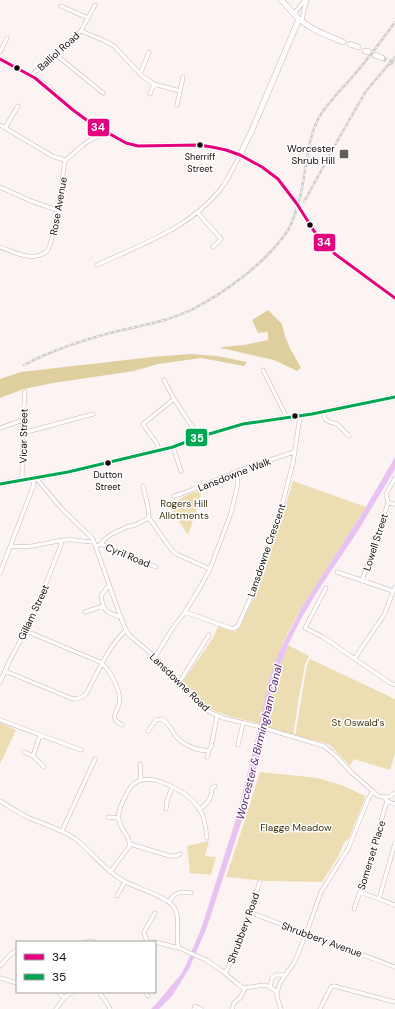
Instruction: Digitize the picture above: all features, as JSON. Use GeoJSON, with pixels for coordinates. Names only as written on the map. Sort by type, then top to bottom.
{"type":"FeatureCollection","features":[{"type":"Feature","properties":{"kind":"main road"},"geometry":{"type":"LineString","coordinates":[[281,0],[294,14],[312,28],[343,42]]}},
{"type":"Feature","properties":{"kind":"main road"},"geometry":{"type":"LineString","coordinates":[[240,155],[301,20]]}},
{"type":"Feature","properties":{"kind":"main road"},"geometry":{"type":"LineString","coordinates":[[350,44],[358,47]]}},
{"type":"Feature","properties":{"kind":"main road"},"geometry":{"type":"LineString","coordinates":[[375,55],[382,58]]}},
{"type":"Feature","properties":{"kind":"main road"},"geometry":{"type":"LineString","coordinates":[[0,59],[42,83],[87,121],[126,143],[138,146],[199,145],[226,150],[240,155],[262,167],[278,179],[297,204]]}},
{"type":"Feature","properties":{"kind":"main road"},"geometry":{"type":"LineString","coordinates":[[309,224],[335,254],[395,298]]}},
{"type":"Feature","properties":{"kind":"main road"},"geometry":{"type":"LineString","coordinates":[[0,484],[68,472],[173,447],[199,437],[243,424],[324,412],[395,397]]}},
{"type":"Feature","properties":{"kind":"street"},"geometry":{"type":"LineString","coordinates":[[294,14],[306,0]]}},
{"type":"Feature","properties":{"kind":"street"},"geometry":{"type":"LineString","coordinates":[[301,20],[306,0]]}},
{"type":"Feature","properties":{"kind":"street","name":"Balliol Road"},"geometry":{"type":"LineString","coordinates":[[31,76],[81,31],[95,5]]}},
{"type":"Feature","properties":{"kind":"street"},"geometry":{"type":"LineString","coordinates":[[61,6],[88,18]]}},
{"type":"Feature","properties":{"kind":"street"},"geometry":{"type":"LineString","coordinates":[[81,31],[114,46],[140,74],[154,84],[180,91]]}},
{"type":"Feature","properties":{"kind":"street"},"geometry":{"type":"LineString","coordinates":[[0,52],[7,38]]}},
{"type":"Feature","properties":{"kind":"street"},"geometry":{"type":"LineString","coordinates":[[140,74],[149,52]]}},
{"type":"Feature","properties":{"kind":"street"},"geometry":{"type":"LineString","coordinates":[[55,54],[103,93]]}},
{"type":"Feature","properties":{"kind":"street"},"geometry":{"type":"LineString","coordinates":[[177,104],[183,77]]}},
{"type":"Feature","properties":{"kind":"street"},"geometry":{"type":"LineString","coordinates":[[150,94],[154,84]]}},
{"type":"Feature","properties":{"kind":"street"},"geometry":{"type":"LineString","coordinates":[[5,128],[18,106]]}},
{"type":"Feature","properties":{"kind":"street"},"geometry":{"type":"LineString","coordinates":[[0,125],[52,156],[65,160],[94,138],[107,133]]}},
{"type":"Feature","properties":{"kind":"street"},"geometry":{"type":"LineString","coordinates":[[98,265],[167,233],[186,222],[221,189],[240,155]]}},
{"type":"Feature","properties":{"kind":"street","name":"Rose Avenue"},"geometry":{"type":"LineString","coordinates":[[0,247],[26,256],[37,256],[47,251],[51,243],[58,210],[65,160]]}},
{"type":"Feature","properties":{"kind":"street"},"geometry":{"type":"LineString","coordinates":[[0,187],[58,210]]}},
{"type":"Feature","properties":{"kind":"street"},"geometry":{"type":"LineString","coordinates":[[198,212],[221,239],[213,247]]}},
{"type":"Feature","properties":{"kind":"street"},"geometry":{"type":"LineString","coordinates":[[263,370],[287,418]]}},
{"type":"Feature","properties":{"kind":"street"},"geometry":{"type":"LineString","coordinates":[[164,380],[174,399],[199,437]]}},
{"type":"Feature","properties":{"kind":"street","name":"Vicar Street"},"geometry":{"type":"LineString","coordinates":[[22,480],[25,392]]}},
{"type":"Feature","properties":{"kind":"street"},"geometry":{"type":"LineString","coordinates":[[159,450],[157,444],[143,424],[174,399]]}},
{"type":"Feature","properties":{"kind":"street"},"geometry":{"type":"LineString","coordinates":[[324,412],[326,419],[337,424],[349,436]]}},
{"type":"Feature","properties":{"kind":"street"},"geometry":{"type":"LineString","coordinates":[[23,433],[93,414]]}},
{"type":"Feature","properties":{"kind":"street","name":"Lansdowne Crescent"},"geometry":{"type":"LineString","coordinates":[[185,612],[233,629],[238,626],[257,583],[278,521],[293,463],[300,416]]}},
{"type":"Feature","properties":{"kind":"street"},"geometry":{"type":"LineString","coordinates":[[0,428],[23,420]]}},
{"type":"Feature","properties":{"kind":"street"},"geometry":{"type":"LineString","coordinates":[[173,447],[181,471]]}},
{"type":"Feature","properties":{"kind":"street","name":"Lansdowne Walk"},"geometry":{"type":"LineString","coordinates":[[174,496],[238,471],[294,452]]}},
{"type":"Feature","properties":{"kind":"street"},"geometry":{"type":"LineString","coordinates":[[155,657],[172,629],[185,612],[210,569],[231,513],[237,488],[238,471]]}},
{"type":"Feature","properties":{"kind":"street"},"geometry":{"type":"LineString","coordinates":[[0,573],[33,487],[34,478]]}},
{"type":"Feature","properties":{"kind":"street","name":"Lansdowne Road"},"geometry":{"type":"LineString","coordinates":[[34,478],[62,510],[89,535],[94,542],[126,630],[205,708],[217,716],[324,746],[378,796],[395,804]]}},
{"type":"Feature","properties":{"kind":"street","name":"Lowell Street"},"geometry":{"type":"LineString","coordinates":[[362,581],[388,503],[386,494],[395,478]]}},
{"type":"Feature","properties":{"kind":"street"},"geometry":{"type":"LineString","coordinates":[[143,486],[149,518],[171,549],[176,554],[210,569]]}},
{"type":"Feature","properties":{"kind":"street"},"geometry":{"type":"LineString","coordinates":[[388,503],[395,504]]}},
{"type":"Feature","properties":{"kind":"street"},"geometry":{"type":"LineString","coordinates":[[96,546],[101,544],[110,535],[149,518]]}},
{"type":"Feature","properties":{"kind":"street"},"geometry":{"type":"LineString","coordinates":[[11,546],[31,547],[74,540],[94,542]]}},
{"type":"Feature","properties":{"kind":"street","name":"Gillam Street"},"geometry":{"type":"LineString","coordinates":[[0,682],[3,673],[33,618],[62,541]]}},
{"type":"Feature","properties":{"kind":"street","name":"Cyril Road"},"geometry":{"type":"LineString","coordinates":[[101,544],[156,567]]}},
{"type":"Feature","properties":{"kind":"street"},"geometry":{"type":"LineString","coordinates":[[337,572],[393,592]]}},
{"type":"Feature","properties":{"kind":"street"},"geometry":{"type":"LineString","coordinates":[[109,585],[101,596],[103,606],[110,614],[121,617]]}},
{"type":"Feature","properties":{"kind":"street"},"geometry":{"type":"LineString","coordinates":[[355,658],[384,615],[393,597],[395,587]]}},
{"type":"Feature","properties":{"kind":"street"},"geometry":{"type":"LineString","coordinates":[[326,588],[305,628],[322,637],[395,685]]}},
{"type":"Feature","properties":{"kind":"street"},"geometry":{"type":"LineString","coordinates":[[86,612],[103,606]]}},
{"type":"Feature","properties":{"kind":"street"},"geometry":{"type":"LineString","coordinates":[[3,673],[73,699],[78,699],[86,694],[118,638],[126,630]]}},
{"type":"Feature","properties":{"kind":"street"},"geometry":{"type":"LineString","coordinates":[[26,631],[102,664],[107,668],[120,696],[115,718],[116,721],[122,725]]}},
{"type":"Feature","properties":{"kind":"street"},"geometry":{"type":"LineString","coordinates":[[179,683],[209,635]]}},
{"type":"Feature","properties":{"kind":"street"},"geometry":{"type":"LineString","coordinates":[[154,715],[156,720]]}},
{"type":"Feature","properties":{"kind":"street"},"geometry":{"type":"LineString","coordinates":[[207,757],[211,747],[217,716]]}},
{"type":"Feature","properties":{"kind":"street"},"geometry":{"type":"LineString","coordinates":[[148,731],[156,720],[161,718],[182,743],[194,748],[209,750]]}},
{"type":"Feature","properties":{"kind":"street"},"geometry":{"type":"LineString","coordinates":[[0,720],[81,750]]}},
{"type":"Feature","properties":{"kind":"street"},"geometry":{"type":"LineString","coordinates":[[238,745],[243,723]]}},
{"type":"Feature","properties":{"kind":"street"},"geometry":{"type":"LineString","coordinates":[[33,756],[40,735]]}},
{"type":"Feature","properties":{"kind":"street"},"geometry":{"type":"LineString","coordinates":[[24,752],[33,756],[44,767]]}},
{"type":"Feature","properties":{"kind":"street"},"geometry":{"type":"LineString","coordinates":[[62,830],[95,759]]}},
{"type":"Feature","properties":{"kind":"street"},"geometry":{"type":"LineString","coordinates":[[140,764],[141,780]]}},
{"type":"Feature","properties":{"kind":"street"},"geometry":{"type":"LineString","coordinates":[[110,872],[130,844],[118,818],[120,808],[132,786],[141,780],[147,779],[157,781],[172,787],[191,799],[201,811],[207,838]]}},
{"type":"Feature","properties":{"kind":"street"},"geometry":{"type":"LineString","coordinates":[[200,810],[210,799],[212,788],[215,786]]}},
{"type":"Feature","properties":{"kind":"street"},"geometry":{"type":"LineString","coordinates":[[166,808],[172,787]]}},
{"type":"Feature","properties":{"kind":"street"},"geometry":{"type":"LineString","coordinates":[[281,1009],[276,992],[285,975],[295,962],[321,892],[348,849],[373,791]]}},
{"type":"Feature","properties":{"kind":"street"},"geometry":{"type":"LineString","coordinates":[[385,799],[395,794]]}},
{"type":"Feature","properties":{"kind":"street","name":"Somerset Place"},"geometry":{"type":"LineString","coordinates":[[354,909],[385,799]]}},
{"type":"Feature","properties":{"kind":"street"},"geometry":{"type":"LineString","coordinates":[[0,801],[26,816],[62,830],[84,846],[110,872],[124,882],[169,902],[176,910],[177,942],[180,948]]}},
{"type":"Feature","properties":{"kind":"street"},"geometry":{"type":"LineString","coordinates":[[108,817],[118,818]]}},
{"type":"Feature","properties":{"kind":"street"},"geometry":{"type":"LineString","coordinates":[[130,844],[170,856],[180,854]]}},
{"type":"Feature","properties":{"kind":"street"},"geometry":{"type":"LineString","coordinates":[[379,899],[394,853],[395,844]]}},
{"type":"Feature","properties":{"kind":"street"},"geometry":{"type":"LineString","coordinates":[[117,896],[124,882]]}},
{"type":"Feature","properties":{"kind":"street","name":"Shrubbery Road"},"geometry":{"type":"LineString","coordinates":[[225,973],[260,882]]}},
{"type":"Feature","properties":{"kind":"street"},"geometry":{"type":"LineString","coordinates":[[360,892],[395,905]]}},
{"type":"Feature","properties":{"kind":"street"},"geometry":{"type":"LineString","coordinates":[[169,902],[174,894],[191,893]]}},
{"type":"Feature","properties":{"kind":"street","name":"Shrubbery Avenue"},"geometry":{"type":"LineString","coordinates":[[249,912],[395,967]]}},
{"type":"Feature","properties":{"kind":"street"},"geometry":{"type":"LineString","coordinates":[[146,941],[144,932],[154,913]]}},
{"type":"Feature","properties":{"kind":"street"},"geometry":{"type":"LineString","coordinates":[[156,942],[180,948],[209,962],[245,988],[261,985],[270,987],[276,992]]}},
{"type":"Feature","properties":{"kind":"street"},"geometry":{"type":"LineString","coordinates":[[0,966],[16,951]]}},
{"type":"Feature","properties":{"kind":"street"},"geometry":{"type":"LineString","coordinates":[[270,987],[272,978],[276,975],[285,975]]}},
{"type":"Feature","properties":{"kind":"street"},"geometry":{"type":"LineString","coordinates":[[0,978],[16,983]]}},
{"type":"Feature","properties":{"kind":"street"},"geometry":{"type":"LineString","coordinates":[[320,1009],[331,987],[334,986],[395,1002]]}},
{"type":"Feature","properties":{"kind":"street"},"geometry":{"type":"LineString","coordinates":[[232,1009],[234,1003],[240,998],[245,988]]}},
{"type":"Feature","properties":{"kind":"street"},"geometry":{"type":"LineString","coordinates":[[59,993],[64,998]]}},
{"type":"Feature","properties":{"kind":"street"},"geometry":{"type":"LineString","coordinates":[[56,1009],[64,998],[71,993]]}},
{"type":"Feature","properties":{"kind":"street"},"geometry":{"type":"LineString","coordinates":[[100,993],[110,1009]]}},
{"type":"Feature","properties":{"kind":"street"},"geometry":{"type":"LineString","coordinates":[[194,1009],[195,1006],[201,1009]]}},
{"type":"Feature","properties":{"kind":"green space"},"geometry":{"type":"Polygon","coordinates":[[[293,481],[366,507],[302,607],[291,627],[279,652],[269,680],[260,724],[222,714],[208,707],[199,700],[183,681],[213,638],[218,626],[235,632],[240,627],[261,582],[293,481]]]}},
{"type":"Feature","properties":{"kind":"green space","name":"Rogers Hill Allotments"},"geometry":{"type":"Polygon","coordinates":[[[201,490],[200,500],[188,535],[168,505],[191,493],[201,490]]]}},
{"type":"Feature","properties":{"kind":"green space"},"geometry":{"type":"Polygon","coordinates":[[[288,645],[309,656],[305,664],[293,736],[262,726],[279,669],[288,645]]]}},
{"type":"Feature","properties":{"kind":"green space","name":"St Oswald's"},"geometry":{"type":"Polygon","coordinates":[[[310,659],[395,699],[395,753],[390,770],[354,759],[350,766],[330,745],[295,736],[307,665],[310,659]]]}},
{"type":"Feature","properties":{"kind":"green space"},"geometry":{"type":"Polygon","coordinates":[[[0,723],[16,730],[0,764],[0,723]]]}},
{"type":"Feature","properties":{"kind":"green space","name":"Flagge Meadow"},"geometry":{"type":"Polygon","coordinates":[[[260,772],[318,778],[344,786],[365,796],[348,840],[345,841],[338,857],[322,882],[265,881],[226,877],[260,772]]]}},
{"type":"Feature","properties":{"kind":"green space"},"geometry":{"type":"Polygon","coordinates":[[[209,841],[205,856],[216,857],[211,875],[190,873],[187,846],[209,841]]]}},
{"type":"Feature","properties":{"kind":"shaded area"},"geometry":{"type":"Polygon","coordinates":[[[268,310],[282,324],[290,348],[301,368],[297,371],[274,360],[221,348],[268,340],[268,332],[258,333],[252,320],[268,310]]]}},
{"type":"Feature","properties":{"kind":"shaded area"},"geometry":{"type":"Polygon","coordinates":[[[191,354],[217,356],[247,362],[244,366],[201,358],[158,364],[134,371],[53,383],[24,389],[0,398],[0,379],[21,372],[191,354]]]}},
{"type":"Feature","properties":{"kind":"water","name":"Worcester & Birmingham Canal"},"geometry":{"type":"Polygon","coordinates":[[[395,457],[395,469],[358,531],[317,592],[288,645],[279,669],[262,726],[261,746],[258,762],[246,808],[207,927],[189,969],[172,996],[159,1009],[151,1009],[182,973],[201,929],[237,816],[269,680],[279,652],[302,607],[366,507],[395,457]]]}},
{"type":"Feature","properties":{"kind":"tunnel"},"geometry":{"type":"LineString","coordinates":[[382,58],[395,64]]}},
{"type":"Feature","properties":{"kind":"tunnel"},"geometry":{"type":"LineString","coordinates":[[297,204],[309,224]]}},
{"type":"Feature","properties":{"kind":"railway"},"geometry":{"type":"LineString","coordinates":[[24,365],[58,349],[82,341],[175,317],[193,309],[219,294],[258,264],[280,242],[293,221],[301,193],[311,137],[318,119],[330,102],[370,56],[395,22]]}},
{"type":"Feature","properties":{"kind":"railway"},"geometry":{"type":"LineString","coordinates":[[304,202],[366,91],[395,57]]}},
{"type":"Feature","properties":{"kind":"transit line","name":"34"},"geometry":{"type":"LineString","coordinates":[[0,59],[35,78],[92,124],[126,143],[138,146],[199,145],[212,147],[240,155],[262,167],[278,179],[297,204],[314,231],[335,254],[395,298]]}},
{"type":"Feature","properties":{"kind":"transit line","name":"35"},"geometry":{"type":"LineString","coordinates":[[0,484],[68,472],[173,447],[199,437],[243,424],[312,414],[395,397]]}},
{"type":"Feature","properties":{"kind":"place","name":"Sherriff Street"},"geometry":{"type":"Point","coordinates":[200,145]}},
{"type":"Feature","properties":{"kind":"place","name":"Worcester Shrub Hill"},"geometry":{"type":"Point","coordinates":[344,154]}},
{"type":"Feature","properties":{"kind":"place","name":"Dutton Street"},"geometry":{"type":"Point","coordinates":[108,463]}}]}
